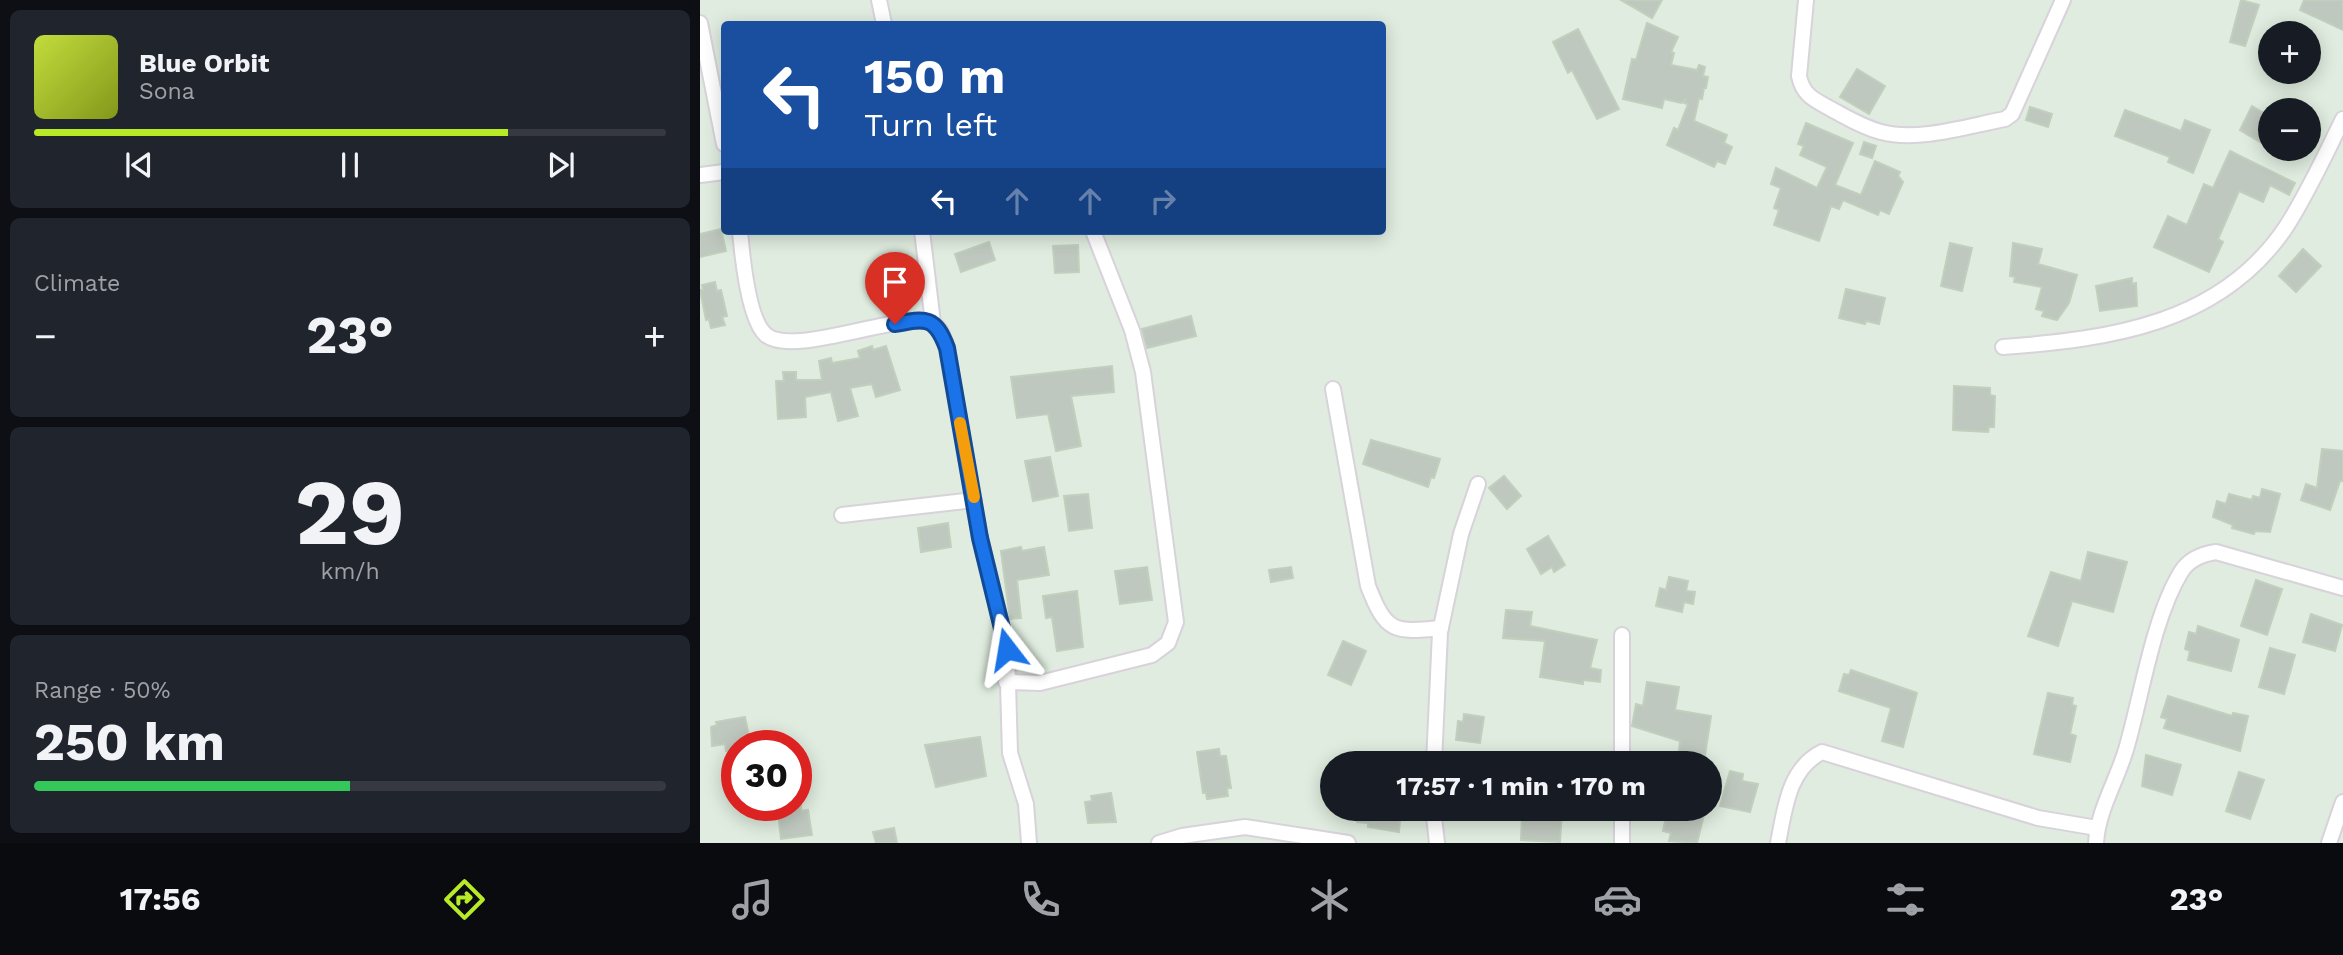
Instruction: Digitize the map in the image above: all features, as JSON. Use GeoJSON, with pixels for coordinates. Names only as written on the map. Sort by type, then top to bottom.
{"type":"FeatureCollection","features":[{"type":"Feature","properties":{"kind":"street"},"geometry":{"type":"LineString","coordinates":[[879,0],[883,21]]}},
{"type":"Feature","properties":{"kind":"street"},"geometry":{"type":"LineString","coordinates":[[1806,0],[1799,76],[1802,88],[1812,99],[1856,123],[1883,133],[1917,135],[2005,119],[2012,114],[2063,0]]}},
{"type":"Feature","properties":{"kind":"street"},"geometry":{"type":"LineString","coordinates":[[700,23],[721,129]]}},
{"type":"Feature","properties":{"kind":"street"},"geometry":{"type":"LineString","coordinates":[[2003,347],[2069,342],[2148,324],[2216,297],[2247,273],[2284,229],[2306,194],[2343,119]]}},
{"type":"Feature","properties":{"kind":"street"},"geometry":{"type":"LineString","coordinates":[[700,175],[721,172]]}},
{"type":"Feature","properties":{"kind":"street"},"geometry":{"type":"LineString","coordinates":[[740,235],[745,272],[758,322],[764,333],[772,338],[787,340],[848,334],[918,320],[933,323],[941,331],[947,348],[980,538],[1007,649],[1010,753],[1026,804],[1029,843]]}},
{"type":"Feature","properties":{"kind":"street"},"geometry":{"type":"LineString","coordinates":[[922,235],[933,323]]}},
{"type":"Feature","properties":{"kind":"street"},"geometry":{"type":"LineString","coordinates":[[1006,682],[1040,683],[1152,655],[1168,643],[1176,622],[1143,372],[1132,330],[1096,235]]}},
{"type":"Feature","properties":{"kind":"street"},"geometry":{"type":"LineString","coordinates":[[1333,389],[1368,586],[1380,617],[1389,626],[1404,632],[1441,628]]}},
{"type":"Feature","properties":{"kind":"street"},"geometry":{"type":"LineString","coordinates":[[1435,751],[1441,628],[1461,534],[1478,484]]}},
{"type":"Feature","properties":{"kind":"street"},"geometry":{"type":"LineString","coordinates":[[842,515],[974,500]]}},
{"type":"Feature","properties":{"kind":"street"},"geometry":{"type":"LineString","coordinates":[[1778,843],[1794,776],[1811,758],[1822,752],[2096,836],[2126,749],[2160,623],[2181,571],[2199,555],[2216,552],[2343,588]]}},
{"type":"Feature","properties":{"kind":"street"},"geometry":{"type":"LineString","coordinates":[[1622,635],[1622,751]]}},
{"type":"Feature","properties":{"kind":"street"},"geometry":{"type":"LineString","coordinates":[[2329,843],[2343,802]]}},
{"type":"Feature","properties":{"kind":"street"},"geometry":{"type":"LineString","coordinates":[[1434,821],[1437,843]]}},
{"type":"Feature","properties":{"kind":"street"},"geometry":{"type":"LineString","coordinates":[[1622,821],[1622,843]]}},
{"type":"Feature","properties":{"kind":"street"},"geometry":{"type":"LineString","coordinates":[[1159,843],[1182,836],[1245,827],[1348,843]]}},
{"type":"Feature","properties":{"kind":"building"},"geometry":{"type":"Polygon","coordinates":[[[1621,0],[1662,0],[1652,18],[1621,0]]]}},
{"type":"Feature","properties":{"kind":"building"},"geometry":{"type":"Polygon","coordinates":[[[2241,0],[2259,5],[2245,46],[2230,42],[2241,0]]]}},
{"type":"Feature","properties":{"kind":"building"},"geometry":{"type":"Polygon","coordinates":[[[2304,0],[2343,0],[2343,30],[2300,10],[2304,0]]]}},
{"type":"Feature","properties":{"kind":"building"},"geometry":{"type":"Polygon","coordinates":[[[1647,23],[1678,37],[1671,52],[1674,53],[1671,65],[1697,70],[1699,65],[1705,67],[1703,76],[1708,77],[1706,88],[1702,99],[1699,98],[1694,121],[1727,135],[1724,143],[1732,147],[1725,164],[1717,161],[1714,167],[1667,145],[1674,128],[1678,130],[1688,104],[1684,103],[1685,100],[1681,103],[1664,99],[1662,108],[1623,99],[1632,59],[1636,60],[1647,23]]]}},
{"type":"Feature","properties":{"kind":"building"},"geometry":{"type":"Polygon","coordinates":[[[1578,29],[1619,109],[1597,119],[1572,70],[1568,73],[1553,42],[1578,29]]]}},
{"type":"Feature","properties":{"kind":"building"},"geometry":{"type":"Polygon","coordinates":[[[1857,69],[1885,86],[1869,114],[1840,97],[1857,69]]]}},
{"type":"Feature","properties":{"kind":"building"},"geometry":{"type":"Polygon","coordinates":[[[2252,106],[2258,110],[2258,141],[2240,130],[2252,106]]]}},
{"type":"Feature","properties":{"kind":"building"},"geometry":{"type":"Polygon","coordinates":[[[2030,107],[2052,114],[2048,127],[2026,120],[2030,107]]]}},
{"type":"Feature","properties":{"kind":"building"},"geometry":{"type":"Polygon","coordinates":[[[2125,110],[2181,131],[2185,120],[2210,130],[2193,173],[2168,162],[2170,157],[2115,136],[2125,110]]]}},
{"type":"Feature","properties":{"kind":"building"},"geometry":{"type":"Polygon","coordinates":[[[1806,123],[1853,143],[1835,185],[1861,195],[1875,161],[1900,172],[1898,176],[1903,182],[1889,214],[1880,210],[1878,215],[1843,200],[1839,209],[1831,206],[1819,241],[1774,225],[1779,210],[1774,208],[1781,188],[1771,184],[1776,168],[1817,188],[1827,167],[1800,155],[1804,146],[1798,144],[1806,123]]]}},
{"type":"Feature","properties":{"kind":"building"},"geometry":{"type":"Polygon","coordinates":[[[1864,142],[1876,146],[1872,158],[1860,154],[1864,142]]]}},
{"type":"Feature","properties":{"kind":"building"},"geometry":{"type":"Polygon","coordinates":[[[2230,151],[2295,183],[2289,195],[2270,185],[2263,202],[2239,191],[2218,239],[2223,242],[2209,272],[2154,247],[2168,216],[2187,225],[2204,184],[2213,188],[2230,151]]]}},
{"type":"Feature","properties":{"kind":"building"},"geometry":{"type":"Polygon","coordinates":[[[721,229],[726,251],[700,257],[700,234],[721,229]]]}},
{"type":"Feature","properties":{"kind":"building"},"geometry":{"type":"Polygon","coordinates":[[[989,242],[995,260],[961,272],[955,254],[989,242]]]}},
{"type":"Feature","properties":{"kind":"building"},"geometry":{"type":"Polygon","coordinates":[[[1950,243],[1972,248],[1962,291],[1941,286],[1950,243]]]}},
{"type":"Feature","properties":{"kind":"building"},"geometry":{"type":"Polygon","coordinates":[[[2013,243],[2042,249],[2038,264],[2077,275],[2069,303],[2057,320],[2042,316],[2044,311],[2036,309],[2042,287],[2014,282],[2015,277],[2010,276],[2013,243]]]}},
{"type":"Feature","properties":{"kind":"building"},"geometry":{"type":"Polygon","coordinates":[[[1078,245],[1079,272],[1055,273],[1053,246],[1078,245]]]}},
{"type":"Feature","properties":{"kind":"building"},"geometry":{"type":"Polygon","coordinates":[[[2303,249],[2321,266],[2296,292],[2279,276],[2303,249]]]}},
{"type":"Feature","properties":{"kind":"building"},"geometry":{"type":"Polygon","coordinates":[[[2132,278],[2132,284],[2136,283],[2137,306],[2100,311],[2096,286],[2132,278]]]}},
{"type":"Feature","properties":{"kind":"building"},"geometry":{"type":"Polygon","coordinates":[[[715,282],[717,291],[721,290],[727,316],[722,317],[725,325],[711,328],[709,319],[706,320],[700,290],[703,290],[702,285],[715,282]]]}},
{"type":"Feature","properties":{"kind":"building"},"geometry":{"type":"Polygon","coordinates":[[[1846,289],[1885,298],[1879,324],[1839,318],[1846,289]]]}},
{"type":"Feature","properties":{"kind":"building"},"geometry":{"type":"Polygon","coordinates":[[[1191,316],[1196,336],[1147,348],[1142,329],[1191,316]]]}},
{"type":"Feature","properties":{"kind":"building"},"geometry":{"type":"Polygon","coordinates":[[[872,346],[873,350],[886,346],[900,390],[876,397],[872,384],[850,388],[858,416],[838,421],[831,392],[805,397],[806,417],[778,419],[776,381],[784,381],[783,372],[796,372],[796,380],[822,380],[819,361],[831,358],[832,363],[860,358],[858,351],[872,346]]]}},
{"type":"Feature","properties":{"kind":"building"},"geometry":{"type":"Polygon","coordinates":[[[1112,366],[1114,392],[1071,396],[1081,446],[1056,451],[1048,414],[1017,418],[1011,377],[1112,366]]]}},
{"type":"Feature","properties":{"kind":"building"},"geometry":{"type":"Polygon","coordinates":[[[1954,386],[1990,388],[1990,395],[1995,396],[1994,427],[1989,427],[1988,432],[1953,430],[1954,386]]]}},
{"type":"Feature","properties":{"kind":"building"},"geometry":{"type":"Polygon","coordinates":[[[1371,440],[1440,459],[1428,487],[1363,464],[1371,440]]]}},
{"type":"Feature","properties":{"kind":"building"},"geometry":{"type":"Polygon","coordinates":[[[2322,449],[2343,451],[2343,481],[2340,481],[2330,510],[2301,500],[2306,484],[2317,488],[2322,449]]]}},
{"type":"Feature","properties":{"kind":"building"},"geometry":{"type":"Polygon","coordinates":[[[1050,457],[1058,496],[1033,501],[1025,461],[1050,457]]]}},
{"type":"Feature","properties":{"kind":"building"},"geometry":{"type":"Polygon","coordinates":[[[1504,476],[1521,496],[1507,509],[1489,488],[1504,476]]]}},
{"type":"Feature","properties":{"kind":"building"},"geometry":{"type":"Polygon","coordinates":[[[2262,489],[2280,494],[2270,532],[2255,531],[2254,534],[2232,528],[2233,525],[2213,517],[2217,501],[2226,504],[2229,494],[2252,500],[2253,496],[2260,498],[2262,489]]]}},
{"type":"Feature","properties":{"kind":"building"},"geometry":{"type":"Polygon","coordinates":[[[1088,494],[1092,528],[1069,531],[1064,496],[1088,494]]]}},
{"type":"Feature","properties":{"kind":"building"},"geometry":{"type":"Polygon","coordinates":[[[948,523],[951,547],[921,552],[918,528],[948,523]]]}},
{"type":"Feature","properties":{"kind":"building"},"geometry":{"type":"Polygon","coordinates":[[[1548,536],[1565,565],[1554,572],[1552,567],[1541,574],[1527,549],[1548,536]]]}},
{"type":"Feature","properties":{"kind":"building"},"geometry":{"type":"Polygon","coordinates":[[[1021,547],[1022,551],[1044,547],[1049,575],[1017,580],[1021,618],[1010,619],[1001,551],[1021,547]]]}},
{"type":"Feature","properties":{"kind":"building"},"geometry":{"type":"Polygon","coordinates":[[[2088,552],[2127,562],[2113,612],[2072,601],[2058,646],[2028,636],[2051,572],[2081,581],[2088,552]]]}},
{"type":"Feature","properties":{"kind":"building"},"geometry":{"type":"Polygon","coordinates":[[[1147,567],[1152,600],[1120,604],[1115,571],[1147,567]]]}},
{"type":"Feature","properties":{"kind":"building"},"geometry":{"type":"Polygon","coordinates":[[[1291,567],[1293,578],[1271,582],[1269,570],[1291,567]]]}},
{"type":"Feature","properties":{"kind":"building"},"geometry":{"type":"Polygon","coordinates":[[[1669,577],[1688,581],[1686,591],[1695,592],[1693,604],[1684,602],[1682,612],[1656,606],[1660,588],[1666,590],[1669,577]]]}},
{"type":"Feature","properties":{"kind":"building"},"geometry":{"type":"Polygon","coordinates":[[[2256,580],[2282,589],[2267,635],[2241,626],[2256,580]]]}},
{"type":"Feature","properties":{"kind":"building"},"geometry":{"type":"Polygon","coordinates":[[[1077,591],[1083,647],[1057,651],[1052,617],[1046,618],[1043,596],[1077,591]]]}},
{"type":"Feature","properties":{"kind":"building"},"geometry":{"type":"Polygon","coordinates":[[[1506,610],[1532,612],[1530,626],[1597,640],[1590,668],[1601,670],[1600,682],[1583,680],[1583,684],[1540,677],[1545,641],[1503,638],[1506,610]]]}},
{"type":"Feature","properties":{"kind":"building"},"geometry":{"type":"Polygon","coordinates":[[[2311,614],[2342,625],[2335,651],[2303,642],[2311,614]]]}},
{"type":"Feature","properties":{"kind":"building"},"geometry":{"type":"Polygon","coordinates":[[[2198,626],[2239,640],[2231,671],[2188,660],[2190,651],[2185,649],[2189,632],[2196,634],[2198,626]]]}},
{"type":"Feature","properties":{"kind":"building"},"geometry":{"type":"Polygon","coordinates":[[[1343,641],[1366,651],[1351,685],[1328,675],[1343,641]]]}},
{"type":"Feature","properties":{"kind":"building"},"geometry":{"type":"Polygon","coordinates":[[[2270,648],[2295,655],[2284,694],[2259,687],[2270,648]]]}},
{"type":"Feature","properties":{"kind":"building"},"geometry":{"type":"Polygon","coordinates":[[[1851,670],[1917,693],[1903,747],[1882,741],[1891,708],[1839,691],[1844,674],[1849,675],[1851,670]]]}},
{"type":"Feature","properties":{"kind":"building"},"geometry":{"type":"Polygon","coordinates":[[[1647,682],[1679,687],[1675,710],[1711,716],[1706,751],[1679,751],[1680,741],[1632,726],[1636,704],[1643,706],[1647,682]]]}},
{"type":"Feature","properties":{"kind":"building"},"geometry":{"type":"Polygon","coordinates":[[[2048,693],[2073,698],[2072,705],[2076,706],[2070,734],[2076,736],[2070,762],[2034,754],[2048,693]]]}},
{"type":"Feature","properties":{"kind":"building"},"geometry":{"type":"Polygon","coordinates":[[[2168,696],[2232,716],[2233,713],[2248,716],[2240,751],[2164,728],[2167,719],[2161,717],[2168,696]]]}},
{"type":"Feature","properties":{"kind":"building"},"geometry":{"type":"Polygon","coordinates":[[[1464,714],[1484,717],[1480,743],[1456,740],[1458,721],[1463,722],[1464,714]]]}},
{"type":"Feature","properties":{"kind":"building"},"geometry":{"type":"Polygon","coordinates":[[[745,717],[748,730],[721,730],[721,745],[712,746],[711,727],[717,725],[716,722],[745,717]]]}},
{"type":"Feature","properties":{"kind":"building"},"geometry":{"type":"Polygon","coordinates":[[[980,737],[986,776],[936,787],[925,745],[980,737]]]}},
{"type":"Feature","properties":{"kind":"building"},"geometry":{"type":"Polygon","coordinates":[[[1219,749],[1220,756],[1226,756],[1231,788],[1227,788],[1228,796],[1207,799],[1206,793],[1203,793],[1197,752],[1219,749]]]}},
{"type":"Feature","properties":{"kind":"building"},"geometry":{"type":"Polygon","coordinates":[[[2146,755],[2181,765],[2172,795],[2142,786],[2146,755]]]}},
{"type":"Feature","properties":{"kind":"building"},"geometry":{"type":"Polygon","coordinates":[[[1730,771],[1743,774],[1742,781],[1758,784],[1750,812],[1722,806],[1730,771]]]}},
{"type":"Feature","properties":{"kind":"building"},"geometry":{"type":"Polygon","coordinates":[[[2239,772],[2264,780],[2250,819],[2226,811],[2239,772]]]}},
{"type":"Feature","properties":{"kind":"building"},"geometry":{"type":"Polygon","coordinates":[[[1111,793],[1116,822],[1088,823],[1085,802],[1092,801],[1091,796],[1111,793]]]}},
{"type":"Feature","properties":{"kind":"building"},"geometry":{"type":"Polygon","coordinates":[[[779,821],[810,821],[812,835],[781,839],[779,821]]]}},
{"type":"Feature","properties":{"kind":"building"},"geometry":{"type":"Polygon","coordinates":[[[1400,821],[1399,832],[1368,827],[1368,823],[1357,822],[1400,821]]]}},
{"type":"Feature","properties":{"kind":"building"},"geometry":{"type":"Polygon","coordinates":[[[1522,821],[1561,821],[1560,842],[1521,840],[1522,821]]]}},
{"type":"Feature","properties":{"kind":"building"},"geometry":{"type":"Polygon","coordinates":[[[1665,821],[1702,821],[1697,843],[1669,841],[1671,833],[1663,831],[1665,821]]]}},
{"type":"Feature","properties":{"kind":"building"},"geometry":{"type":"Polygon","coordinates":[[[894,828],[897,843],[876,843],[873,832],[894,828]]]}},
{"type":"Feature","properties":{"kind":"slow traffic"},"geometry":{"type":"LineString","coordinates":[[960,423],[974,497]]}},
{"type":"Feature","properties":{"kind":"route"},"geometry":{"type":"LineString","coordinates":[[895,324],[918,320],[933,323],[941,331],[947,348],[980,538],[1007,649]]}}]}
